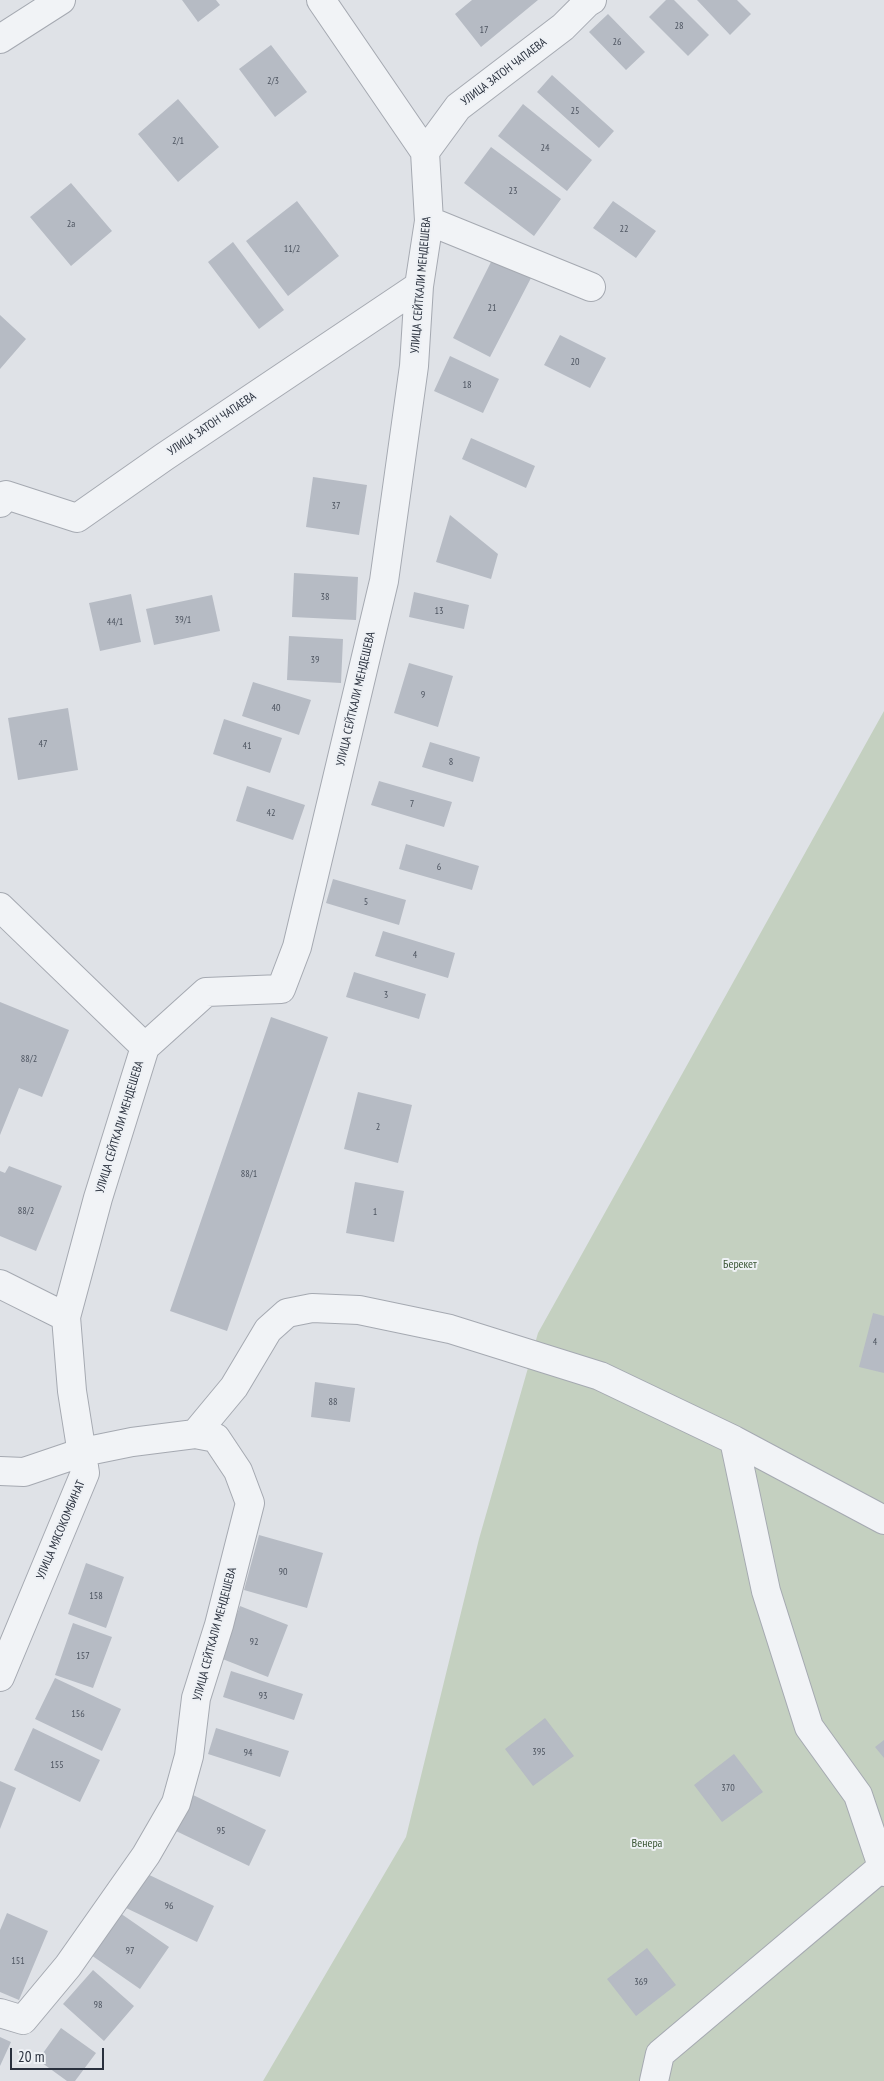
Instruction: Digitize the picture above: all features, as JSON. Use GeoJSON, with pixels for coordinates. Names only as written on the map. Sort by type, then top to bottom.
{"type":"FeatureCollection","features":[{"type":"Feature","properties":{"kind":"street"},"geometry":{"type":"LineString","coordinates":[[0,38],[61,0]]}},
{"type":"Feature","properties":{"kind":"street"},"geometry":{"type":"LineString","coordinates":[[321,0],[426,152]]}},
{"type":"Feature","properties":{"kind":"street","name":"УЛИЦА ЗАТОН ЧАПАЕВА"},"geometry":{"type":"LineString","coordinates":[[426,152],[458,106],[563,27],[588,1]]}},
{"type":"Feature","properties":{"kind":"street","name":"УЛИЦА СЕЙТКАЛИ МЕНДЕШЕВА"},"geometry":{"type":"LineString","coordinates":[[66,1317],[98,1198],[145,1047],[206,992],[281,988],[297,947],[384,581],[414,366],[419,286],[428,221],[426,152]]}},
{"type":"Feature","properties":{"kind":"street"},"geometry":{"type":"LineString","coordinates":[[428,221],[591,287]]}},
{"type":"Feature","properties":{"kind":"street","name":"УЛИЦА ЗАТОН ЧАПАЕВА"},"geometry":{"type":"LineString","coordinates":[[0,503],[6,495],[77,518],[164,456],[419,286]]}},
{"type":"Feature","properties":{"kind":"street"},"geometry":{"type":"LineString","coordinates":[[0,907],[145,1047]]}},
{"type":"Feature","properties":{"kind":"street"},"geometry":{"type":"LineString","coordinates":[[0,1284],[66,1317]]}},
{"type":"Feature","properties":{"kind":"street"},"geometry":{"type":"LineString","coordinates":[[195,1434],[234,1387],[268,1330],[287,1313],[312,1308],[359,1310],[450,1329],[600,1376],[734,1440],[884,1520]]}},
{"type":"Feature","properties":{"kind":"street","name":"УЛИЦА МЯСОКОМБИНАТ"},"geometry":{"type":"LineString","coordinates":[[0,1677],[85,1473],[72,1390],[66,1317]]}},
{"type":"Feature","properties":{"kind":"street","name":"УЛИЦА СЕЙТКАЛИ МЕНДЕШЕВА"},"geometry":{"type":"LineString","coordinates":[[0,1471],[24,1472],[83,1452],[132,1442],[195,1434],[216,1438],[238,1471],[250,1503],[219,1625],[196,1698],[189,1756],[176,1803],[140,1863],[68,1966],[23,2020],[0,2013]]}},
{"type":"Feature","properties":{"kind":"street"},"geometry":{"type":"LineString","coordinates":[[654,2081],[660,2054],[883,1869],[858,1796],[809,1727],[766,1591],[734,1440]]}},
{"type":"Feature","properties":{"kind":"green space","name":"Венера"},"geometry":{"type":"Polygon","coordinates":[[[884,711],[884,2081],[263,2081],[406,1837],[479,1539],[538,1333],[884,711]]]}},
{"type":"Feature","properties":{"kind":"building"},"geometry":{"type":"Polygon","coordinates":[[[182,0],[216,0],[220,5],[198,22],[182,0]]]}},
{"type":"Feature","properties":{"kind":"building"},"geometry":{"type":"Polygon","coordinates":[[[472,0],[538,0],[481,47],[455,14],[472,0]]]}},
{"type":"Feature","properties":{"kind":"building"},"geometry":{"type":"Polygon","coordinates":[[[666,0],[674,0],[709,35],[688,56],[649,17],[666,0]]]}},
{"type":"Feature","properties":{"kind":"building"},"geometry":{"type":"Polygon","coordinates":[[[697,0],[737,0],[751,14],[730,35],[697,0]]]}},
{"type":"Feature","properties":{"kind":"building"},"geometry":{"type":"Polygon","coordinates":[[[608,14],[645,52],[626,70],[589,32],[608,14]]]}},
{"type":"Feature","properties":{"kind":"building"},"geometry":{"type":"Polygon","coordinates":[[[271,45],[307,92],[275,117],[239,69],[271,45]]]}},
{"type":"Feature","properties":{"kind":"building"},"geometry":{"type":"Polygon","coordinates":[[[552,75],[614,131],[599,148],[537,92],[552,75]]]}},
{"type":"Feature","properties":{"kind":"building"},"geometry":{"type":"Polygon","coordinates":[[[178,99],[219,147],[178,182],[138,134],[178,99]]]}},
{"type":"Feature","properties":{"kind":"building"},"geometry":{"type":"Polygon","coordinates":[[[523,104],[592,160],[567,191],[498,136],[523,104]]]}},
{"type":"Feature","properties":{"kind":"building"},"geometry":{"type":"Polygon","coordinates":[[[491,147],[561,199],[534,236],[464,183],[491,147]]]}},
{"type":"Feature","properties":{"kind":"building"},"geometry":{"type":"Polygon","coordinates":[[[71,183],[112,231],[71,266],[30,217],[71,183]]]}},
{"type":"Feature","properties":{"kind":"building"},"geometry":{"type":"Polygon","coordinates":[[[297,201],[339,256],[288,296],[246,241],[297,201]]]}},
{"type":"Feature","properties":{"kind":"building"},"geometry":{"type":"Polygon","coordinates":[[[613,201],[656,231],[636,258],[593,228],[613,201]]]}},
{"type":"Feature","properties":{"kind":"building"},"geometry":{"type":"Polygon","coordinates":[[[233,242],[284,310],[259,329],[208,262],[233,242]]]}},
{"type":"Feature","properties":{"kind":"building"},"geometry":{"type":"Polygon","coordinates":[[[493,258],[531,278],[490,357],[453,338],[493,258]]]}},
{"type":"Feature","properties":{"kind":"building"},"geometry":{"type":"Polygon","coordinates":[[[0,315],[26,339],[0,369],[0,315]]]}},
{"type":"Feature","properties":{"kind":"building"},"geometry":{"type":"Polygon","coordinates":[[[560,335],[606,358],[590,388],[544,365],[560,335]]]}},
{"type":"Feature","properties":{"kind":"building"},"geometry":{"type":"Polygon","coordinates":[[[450,356],[499,379],[483,413],[434,391],[450,356]]]}},
{"type":"Feature","properties":{"kind":"building"},"geometry":{"type":"Polygon","coordinates":[[[471,438],[535,466],[526,488],[462,459],[471,438]]]}},
{"type":"Feature","properties":{"kind":"building"},"geometry":{"type":"Polygon","coordinates":[[[313,477],[367,485],[359,535],[306,527],[313,477]]]}},
{"type":"Feature","properties":{"kind":"building"},"geometry":{"type":"Polygon","coordinates":[[[450,515],[498,554],[491,579],[436,562],[450,515]]]}},
{"type":"Feature","properties":{"kind":"building"},"geometry":{"type":"Polygon","coordinates":[[[294,573],[358,577],[356,620],[292,617],[294,573]]]}},
{"type":"Feature","properties":{"kind":"building"},"geometry":{"type":"Polygon","coordinates":[[[414,592],[469,605],[464,629],[409,617],[414,592]]]}},
{"type":"Feature","properties":{"kind":"building"},"geometry":{"type":"Polygon","coordinates":[[[131,594],[141,642],[100,651],[89,603],[131,594]]]}},
{"type":"Feature","properties":{"kind":"building"},"geometry":{"type":"Polygon","coordinates":[[[212,595],[220,631],[154,645],[146,609],[212,595]]]}},
{"type":"Feature","properties":{"kind":"building"},"geometry":{"type":"Polygon","coordinates":[[[289,636],[343,639],[341,683],[287,680],[289,636]]]}},
{"type":"Feature","properties":{"kind":"building"},"geometry":{"type":"Polygon","coordinates":[[[409,663],[453,676],[438,727],[394,713],[409,663]]]}},
{"type":"Feature","properties":{"kind":"building"},"geometry":{"type":"Polygon","coordinates":[[[253,682],[311,700],[299,735],[242,716],[253,682]]]}},
{"type":"Feature","properties":{"kind":"building"},"geometry":{"type":"Polygon","coordinates":[[[68,708],[78,770],[18,780],[8,718],[68,708]]]}},
{"type":"Feature","properties":{"kind":"building"},"geometry":{"type":"Polygon","coordinates":[[[224,719],[282,738],[270,773],[213,754],[224,719]]]}},
{"type":"Feature","properties":{"kind":"building"},"geometry":{"type":"Polygon","coordinates":[[[430,742],[480,757],[473,782],[422,767],[430,742]]]}},
{"type":"Feature","properties":{"kind":"building"},"geometry":{"type":"Polygon","coordinates":[[[379,781],[452,802],[444,827],[371,805],[379,781]]]}},
{"type":"Feature","properties":{"kind":"building"},"geometry":{"type":"Polygon","coordinates":[[[247,786],[305,805],[293,840],[236,821],[247,786]]]}},
{"type":"Feature","properties":{"kind":"building"},"geometry":{"type":"Polygon","coordinates":[[[406,844],[479,866],[472,890],[399,869],[406,844]]]}},
{"type":"Feature","properties":{"kind":"building"},"geometry":{"type":"Polygon","coordinates":[[[333,879],[406,900],[399,925],[326,903],[333,879]]]}},
{"type":"Feature","properties":{"kind":"building"},"geometry":{"type":"Polygon","coordinates":[[[383,931],[455,953],[448,978],[375,956],[383,931]]]}},
{"type":"Feature","properties":{"kind":"building"},"geometry":{"type":"Polygon","coordinates":[[[354,972],[426,994],[419,1019],[346,997],[354,972]]]}},
{"type":"Feature","properties":{"kind":"building"},"geometry":{"type":"Polygon","coordinates":[[[0,1002],[69,1030],[42,1097],[19,1088],[0,1135],[0,1002]]]}},
{"type":"Feature","properties":{"kind":"building"},"geometry":{"type":"Polygon","coordinates":[[[271,1017],[328,1037],[227,1331],[170,1311],[271,1017]]]}},
{"type":"Feature","properties":{"kind":"building"},"geometry":{"type":"Polygon","coordinates":[[[358,1092],[412,1105],[398,1163],[344,1149],[358,1092]]]}},
{"type":"Feature","properties":{"kind":"building"},"geometry":{"type":"Polygon","coordinates":[[[9,1166],[62,1186],[36,1251],[0,1236],[0,1171],[5,1173],[9,1166]]]}},
{"type":"Feature","properties":{"kind":"building"},"geometry":{"type":"Polygon","coordinates":[[[355,1182],[404,1191],[394,1242],[346,1233],[355,1182]]]}},
{"type":"Feature","properties":{"kind":"building"},"geometry":{"type":"Polygon","coordinates":[[[873,1313],[884,1316],[884,1373],[859,1367],[873,1313]]]}},
{"type":"Feature","properties":{"kind":"building"},"geometry":{"type":"Polygon","coordinates":[[[315,1382],[355,1388],[350,1422],[311,1417],[315,1382]]]}},
{"type":"Feature","properties":{"kind":"building"},"geometry":{"type":"Polygon","coordinates":[[[259,1535],[323,1553],[307,1608],[244,1590],[259,1535]]]}},
{"type":"Feature","properties":{"kind":"building"},"geometry":{"type":"Polygon","coordinates":[[[86,1563],[124,1577],[106,1628],[68,1614],[86,1563]]]}},
{"type":"Feature","properties":{"kind":"building"},"geometry":{"type":"Polygon","coordinates":[[[240,1606],[288,1625],[268,1677],[220,1658],[240,1606]]]}},
{"type":"Feature","properties":{"kind":"building"},"geometry":{"type":"Polygon","coordinates":[[[73,1623],[112,1637],[93,1688],[55,1675],[73,1623]]]}},
{"type":"Feature","properties":{"kind":"building"},"geometry":{"type":"Polygon","coordinates":[[[231,1671],[303,1694],[294,1720],[223,1697],[231,1671]]]}},
{"type":"Feature","properties":{"kind":"building"},"geometry":{"type":"Polygon","coordinates":[[[55,1678],[121,1709],[102,1751],[35,1719],[55,1678]]]}},
{"type":"Feature","properties":{"kind":"building"},"geometry":{"type":"Polygon","coordinates":[[[545,1718],[574,1756],[533,1786],[505,1749],[545,1718]]]}},
{"type":"Feature","properties":{"kind":"building"},"geometry":{"type":"Polygon","coordinates":[[[33,1728],[100,1760],[80,1802],[14,1770],[33,1728]]]}},
{"type":"Feature","properties":{"kind":"building"},"geometry":{"type":"Polygon","coordinates":[[[216,1728],[289,1751],[280,1777],[208,1754],[216,1728]]]}},
{"type":"Feature","properties":{"kind":"building"},"geometry":{"type":"Polygon","coordinates":[[[884,1740],[884,1758],[875,1747],[884,1740]]]}},
{"type":"Feature","properties":{"kind":"building"},"geometry":{"type":"Polygon","coordinates":[[[734,1754],[763,1792],[722,1822],[694,1785],[734,1754]]]}},
{"type":"Feature","properties":{"kind":"building"},"geometry":{"type":"Polygon","coordinates":[[[0,1781],[16,1788],[0,1829],[0,1781]]]}},
{"type":"Feature","properties":{"kind":"building"},"geometry":{"type":"Polygon","coordinates":[[[193,1795],[266,1830],[249,1866],[176,1831],[193,1795]]]}},
{"type":"Feature","properties":{"kind":"building"},"geometry":{"type":"Polygon","coordinates":[[[141,1871],[214,1906],[197,1942],[124,1907],[141,1871]]]}},
{"type":"Feature","properties":{"kind":"building"},"geometry":{"type":"Polygon","coordinates":[[[7,1913],[48,1931],[19,2000],[0,1992],[0,1930],[7,1913]]]}},
{"type":"Feature","properties":{"kind":"building"},"geometry":{"type":"Polygon","coordinates":[[[120,1913],[169,1947],[140,1989],[91,1955],[120,1913]]]}},
{"type":"Feature","properties":{"kind":"building"},"geometry":{"type":"Polygon","coordinates":[[[647,1948],[676,1985],[636,2016],[607,1979],[647,1948]]]}},
{"type":"Feature","properties":{"kind":"building"},"geometry":{"type":"Polygon","coordinates":[[[93,1970],[134,2006],[104,2041],[63,2004],[93,1970]]]}},
{"type":"Feature","properties":{"kind":"building"},"geometry":{"type":"Polygon","coordinates":[[[61,2028],[96,2053],[75,2081],[67,2081],[38,2060],[61,2028]]]}},
{"type":"Feature","properties":{"kind":"building"},"geometry":{"type":"Polygon","coordinates":[[[0,2037],[11,2042],[0,2066],[0,2037]]]}},
{"type":"Feature","properties":{"kind":"park label","name":"Берекет"},"geometry":{"type":"Point","coordinates":[740,1265]}}]}
